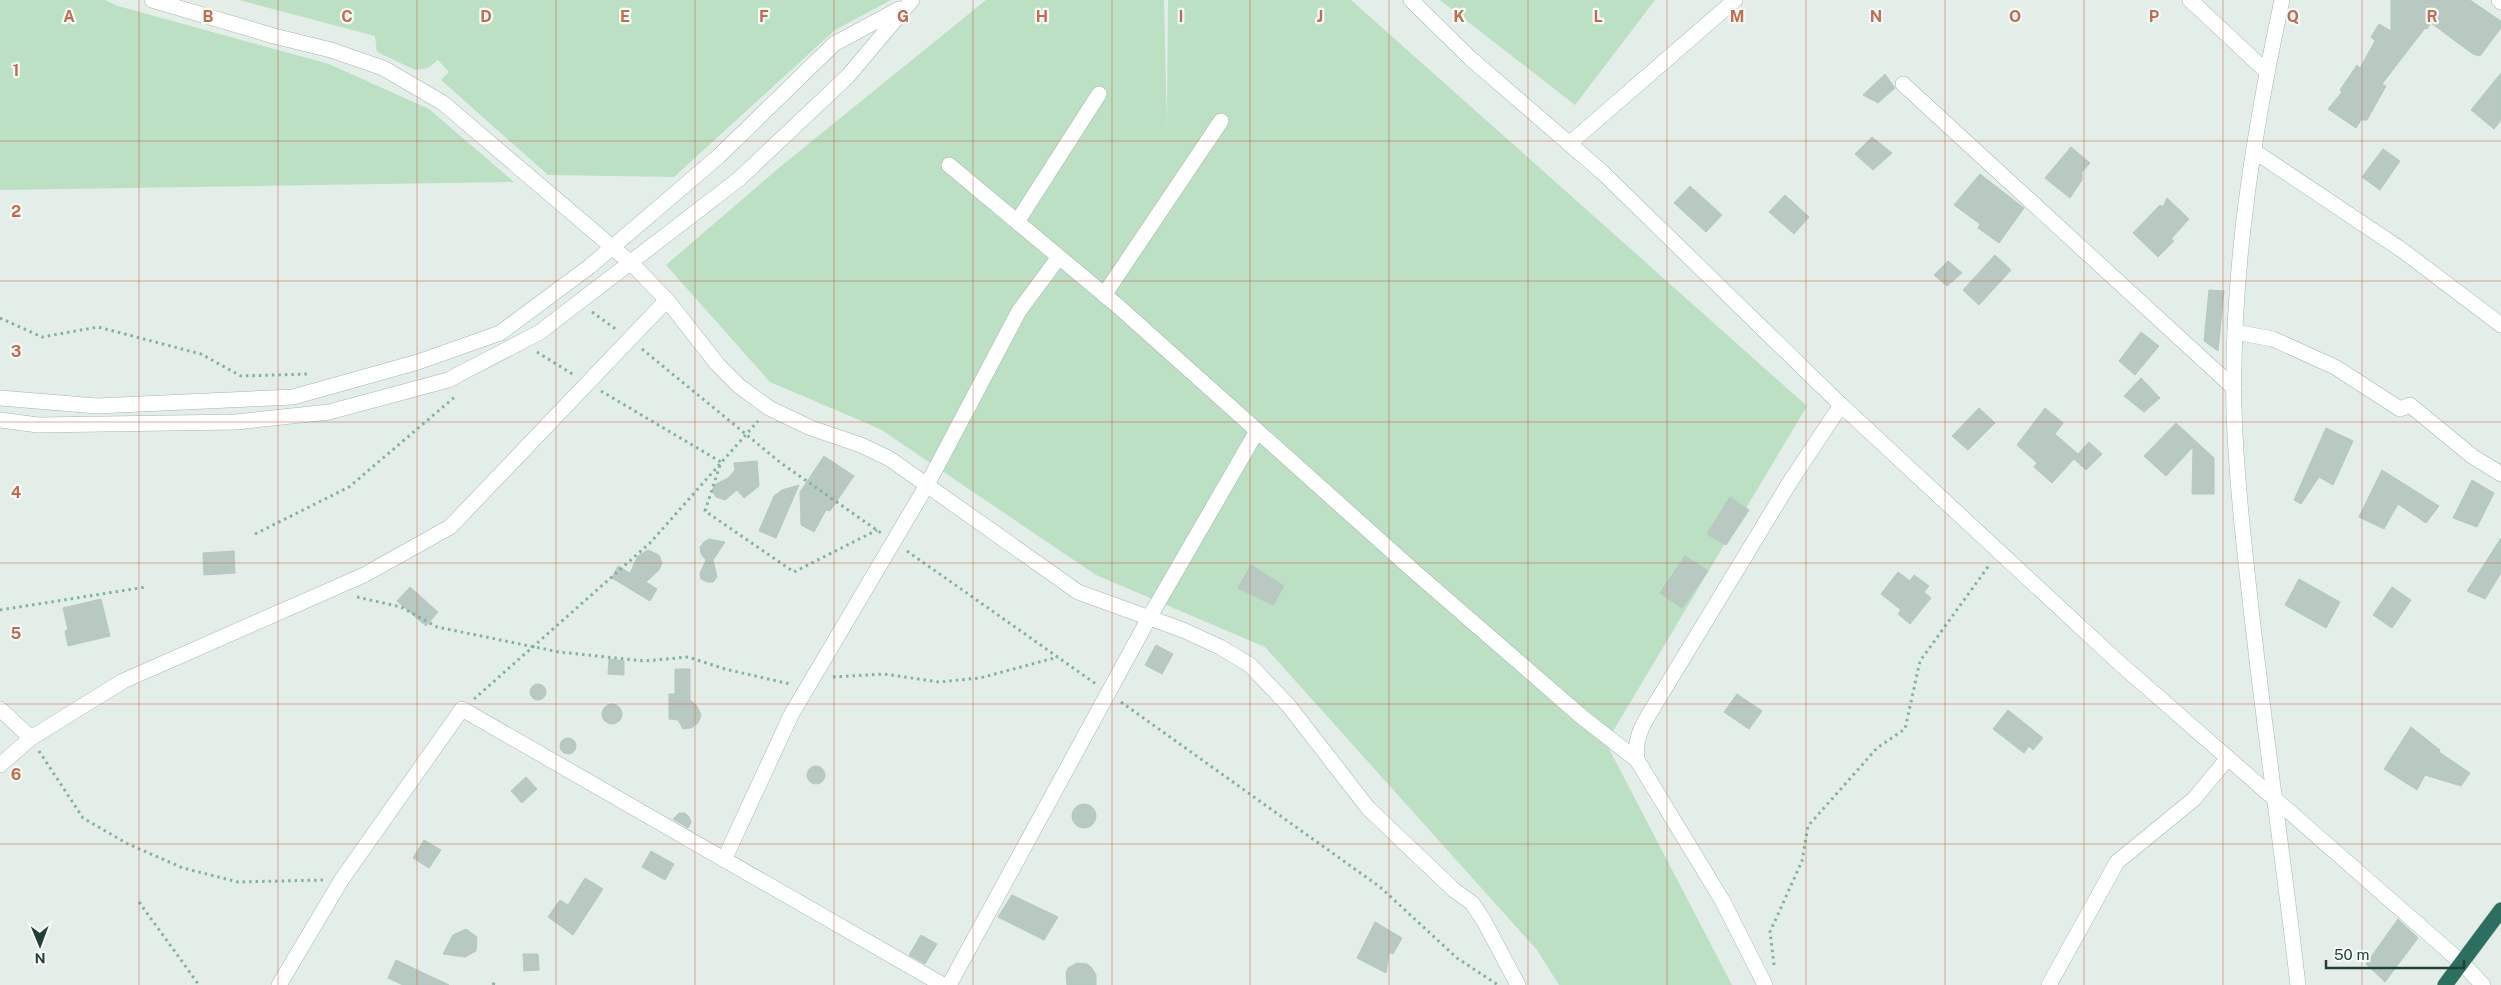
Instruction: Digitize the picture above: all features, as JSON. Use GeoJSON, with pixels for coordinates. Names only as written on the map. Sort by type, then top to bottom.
{"type":"FeatureCollection","features":[{"type":"Feature","properties":{"kind":"highway"},"geometry":{"type":"LineString","coordinates":[[2445,985],[2501,910]]}},
{"type":"Feature","properties":{"kind":"street"},"geometry":{"type":"LineString","coordinates":[[152,0],[274,36],[330,50],[383,68],[443,103],[631,263],[667,300],[718,365],[739,386],[769,408],[890,459],[1078,592],[1220,647],[1250,665],[1288,705],[1368,808],[1454,890],[1472,903],[1484,921],[1518,985]]}},
{"type":"Feature","properties":{"kind":"street"},"geometry":{"type":"LineString","coordinates":[[1411,0],[1470,58],[1637,206],[1841,405],[2116,660],[2461,962],[2483,985]]}},
{"type":"Feature","properties":{"kind":"street"},"geometry":{"type":"LineString","coordinates":[[1569,144],[1735,0]]}},
{"type":"Feature","properties":{"kind":"street"},"geometry":{"type":"LineString","coordinates":[[2190,0],[2267,72]]}},
{"type":"Feature","properties":{"kind":"street"},"geometry":{"type":"LineString","coordinates":[[2282,0],[2267,72],[2242,224],[2235,332],[2234,388],[2238,476],[2246,560],[2298,985]]}},
{"type":"Feature","properties":{"kind":"street"},"geometry":{"type":"LineString","coordinates":[[0,398],[97,406],[293,397],[418,362],[500,333],[589,267],[719,156],[834,44],[910,2]]}},
{"type":"Feature","properties":{"kind":"street"},"geometry":{"type":"LineString","coordinates":[[0,420],[38,425],[236,422],[330,412],[448,380],[540,332],[739,179],[848,76],[910,2]]}},
{"type":"Feature","properties":{"kind":"street"},"geometry":{"type":"LineString","coordinates":[[1903,84],[2234,388]]}},
{"type":"Feature","properties":{"kind":"street"},"geometry":{"type":"LineString","coordinates":[[1017,222],[1100,94]]}},
{"type":"Feature","properties":{"kind":"street"},"geometry":{"type":"LineString","coordinates":[[1104,295],[1221,121]]}},
{"type":"Feature","properties":{"kind":"street"},"geometry":{"type":"LineString","coordinates":[[2254,151],[2402,250],[2501,325]]}},
{"type":"Feature","properties":{"kind":"street"},"geometry":{"type":"LineString","coordinates":[[949,165],[1104,295],[1582,717],[1637,760],[1722,900],[1765,985]]}},
{"type":"Feature","properties":{"kind":"street"},"geometry":{"type":"LineString","coordinates":[[724,860],[791,715],[927,485],[1019,311],[1059,257]]}},
{"type":"Feature","properties":{"kind":"street"},"geometry":{"type":"LineString","coordinates":[[0,765],[31,738],[122,681],[364,575],[450,527],[667,300]]}},
{"type":"Feature","properties":{"kind":"street"},"geometry":{"type":"LineString","coordinates":[[2235,332],[2273,339],[2335,367],[2400,409],[2410,404],[2472,456],[2501,474]]}},
{"type":"Feature","properties":{"kind":"street"},"geometry":{"type":"LineString","coordinates":[[1637,760],[1635,748],[1638,733],[1790,482],[1841,405]]}},
{"type":"Feature","properties":{"kind":"street"},"geometry":{"type":"LineString","coordinates":[[948,985],[1149,618],[1257,431]]}},
{"type":"Feature","properties":{"kind":"street"},"geometry":{"type":"LineString","coordinates":[[0,709],[31,738]]}},
{"type":"Feature","properties":{"kind":"street"},"geometry":{"type":"LineString","coordinates":[[279,985],[342,879],[462,709],[943,985]]}},
{"type":"Feature","properties":{"kind":"street"},"geometry":{"type":"LineString","coordinates":[[2049,985],[2117,862],[2194,799],[2228,758]]}},
{"type":"Feature","properties":{"kind":"path"},"geometry":{"type":"LineString","coordinates":[[578,303],[630,339],[781,463],[1059,657],[1380,887],[1457,958],[1498,985]]}},
{"type":"Feature","properties":{"kind":"path"},"geometry":{"type":"LineString","coordinates":[[0,318],[42,337],[98,327],[202,354],[241,376],[309,374]]}},
{"type":"Feature","properties":{"kind":"path"},"geometry":{"type":"LineString","coordinates":[[521,343],[721,462]]}},
{"type":"Feature","properties":{"kind":"path"},"geometry":{"type":"LineString","coordinates":[[255,534],[349,487],[462,390]]}},
{"type":"Feature","properties":{"kind":"path"},"geometry":{"type":"LineString","coordinates":[[462,709],[650,542],[769,408]]}},
{"type":"Feature","properties":{"kind":"path"},"geometry":{"type":"LineString","coordinates":[[721,462],[705,511],[794,572],[877,530]]}},
{"type":"Feature","properties":{"kind":"path"},"geometry":{"type":"LineString","coordinates":[[1775,966],[1770,932],[1802,861],[1808,826],[1877,748],[1905,729],[1920,662],[2000,551]]}},
{"type":"Feature","properties":{"kind":"path"},"geometry":{"type":"LineString","coordinates":[[0,610],[146,587]]}},
{"type":"Feature","properties":{"kind":"path"},"geometry":{"type":"LineString","coordinates":[[330,590],[401,607],[437,627],[533,647],[644,662],[688,657],[725,669],[792,684],[847,674],[884,674],[940,682],[980,678],[1059,657]]}},
{"type":"Feature","properties":{"kind":"path"},"geometry":{"type":"LineString","coordinates":[[31,738],[83,818],[128,844],[184,868],[238,882],[342,879]]}},
{"type":"Feature","properties":{"kind":"path"},"geometry":{"type":"LineString","coordinates":[[139,902],[199,985]]}},
{"type":"Feature","properties":{"kind":"green space"},"geometry":{"type":"Polygon","coordinates":[[[0,0],[105,0],[118,6],[329,64],[429,109],[514,182],[0,190],[0,0]]]}},
{"type":"Feature","properties":{"kind":"green space"},"geometry":{"type":"Polygon","coordinates":[[[239,0],[891,0],[835,30],[674,177],[548,175],[441,80],[449,72],[438,60],[428,68],[415,70],[377,52],[375,36],[239,0]]]}},
{"type":"Feature","properties":{"kind":"green space"},"geometry":{"type":"Polygon","coordinates":[[[986,0],[1164,0],[1167,129],[1168,0],[1351,0],[1807,406],[1606,743],[1732,985],[1559,985],[1537,950],[1265,647],[1096,575],[880,429],[770,382],[666,265],[780,167],[986,0]]]}},
{"type":"Feature","properties":{"kind":"green space"},"geometry":{"type":"Polygon","coordinates":[[[1440,0],[1655,0],[1575,105],[1440,0]]]}},
{"type":"Feature","properties":{"kind":"building"},"geometry":{"type":"Polygon","coordinates":[[[2391,0],[2470,0],[2501,21],[2501,28],[2480,56],[2473,54],[2431,23],[2427,29],[2425,28],[2382,84],[2386,86],[2367,120],[2361,120],[2356,128],[2328,109],[2342,92],[2340,90],[2357,65],[2360,68],[2375,41],[2371,37],[2379,24],[2391,31],[2391,0]]]}},
{"type":"Feature","properties":{"kind":"building"},"geometry":{"type":"Polygon","coordinates":[[[2501,73],[2501,120],[2494,129],[2471,110],[2501,73]]]}},
{"type":"Feature","properties":{"kind":"building"},"geometry":{"type":"Polygon","coordinates":[[[1885,74],[1895,88],[1878,103],[1863,95],[1885,74]]]}},
{"type":"Feature","properties":{"kind":"building"},"geometry":{"type":"Polygon","coordinates":[[[1872,137],[1892,153],[1873,170],[1855,154],[1872,137]]]}},
{"type":"Feature","properties":{"kind":"building"},"geometry":{"type":"Polygon","coordinates":[[[2071,147],[2090,163],[2082,172],[2082,180],[2070,198],[2045,178],[2071,147]]]}},
{"type":"Feature","properties":{"kind":"building"},"geometry":{"type":"Polygon","coordinates":[[[2383,149],[2400,161],[2380,190],[2362,177],[2383,149]]]}},
{"type":"Feature","properties":{"kind":"building"},"geometry":{"type":"Polygon","coordinates":[[[1980,174],[2024,208],[1999,243],[1978,228],[1980,224],[1954,205],[1980,174]]]}},
{"type":"Feature","properties":{"kind":"building"},"geometry":{"type":"Polygon","coordinates":[[[1690,186],[1722,215],[1706,232],[1674,203],[1690,186]]]}},
{"type":"Feature","properties":{"kind":"building"},"geometry":{"type":"Polygon","coordinates":[[[1785,195],[1809,217],[1794,234],[1769,212],[1785,195]]]}},
{"type":"Feature","properties":{"kind":"building"},"geometry":{"type":"Polygon","coordinates":[[[2167,198],[2189,219],[2171,239],[2174,241],[2158,257],[2133,233],[2160,205],[2163,207],[2167,198]]]}},
{"type":"Feature","properties":{"kind":"building"},"geometry":{"type":"Polygon","coordinates":[[[1995,255],[2011,270],[1979,305],[1963,290],[1995,255]]]}},
{"type":"Feature","properties":{"kind":"building"},"geometry":{"type":"Polygon","coordinates":[[[1948,261],[1962,273],[1947,286],[1934,275],[1948,261]]]}},
{"type":"Feature","properties":{"kind":"building"},"geometry":{"type":"Polygon","coordinates":[[[2209,290],[2224,291],[2218,351],[2204,341],[2209,290]]]}},
{"type":"Feature","properties":{"kind":"building"},"geometry":{"type":"Polygon","coordinates":[[[2141,332],[2159,346],[2135,375],[2119,361],[2141,332]]]}},
{"type":"Feature","properties":{"kind":"building"},"geometry":{"type":"Polygon","coordinates":[[[2141,378],[2160,398],[2144,412],[2124,396],[2141,378]]]}},
{"type":"Feature","properties":{"kind":"building"},"geometry":{"type":"Polygon","coordinates":[[[1979,408],[1995,423],[1968,450],[1952,436],[1979,408]]]}},
{"type":"Feature","properties":{"kind":"building"},"geometry":{"type":"Polygon","coordinates":[[[2045,408],[2063,423],[2055,434],[2078,454],[2089,442],[2102,454],[2086,470],[2074,459],[2052,483],[2034,467],[2037,463],[2017,445],[2045,408]]]}},
{"type":"Feature","properties":{"kind":"building"},"geometry":{"type":"Polygon","coordinates":[[[2176,423],[2214,458],[2214,494],[2192,494],[2193,447],[2166,476],[2144,456],[2176,423]]]}},
{"type":"Feature","properties":{"kind":"building"},"geometry":{"type":"Polygon","coordinates":[[[2326,428],[2353,441],[2333,485],[2319,477],[2301,504],[2294,500],[2326,428]]]}},
{"type":"Feature","properties":{"kind":"building"},"geometry":{"type":"Polygon","coordinates":[[[824,456],[854,476],[830,511],[826,510],[814,532],[801,525],[800,492],[824,456]]]}},
{"type":"Feature","properties":{"kind":"building"},"geometry":{"type":"Polygon","coordinates":[[[757,461],[759,486],[744,498],[737,490],[725,500],[716,497],[712,491],[714,485],[728,478],[735,470],[734,463],[757,461]]]}},
{"type":"Feature","properties":{"kind":"building"},"geometry":{"type":"Polygon","coordinates":[[[2382,470],[2439,506],[2426,523],[2398,504],[2384,529],[2359,517],[2382,470]]]}},
{"type":"Feature","properties":{"kind":"building"},"geometry":{"type":"Polygon","coordinates":[[[2472,480],[2494,493],[2477,527],[2453,518],[2472,480]]]}},
{"type":"Feature","properties":{"kind":"building"},"geometry":{"type":"Polygon","coordinates":[[[799,485],[776,538],[759,531],[774,496],[782,490],[799,485]]]}},
{"type":"Feature","properties":{"kind":"building"},"geometry":{"type":"Polygon","coordinates":[[[1730,497],[1749,510],[1726,545],[1707,534],[1730,497]]]}},
{"type":"Feature","properties":{"kind":"building"},"geometry":{"type":"Polygon","coordinates":[[[2501,538],[2501,573],[2485,599],[2467,591],[2501,538]]]}},
{"type":"Feature","properties":{"kind":"building"},"geometry":{"type":"Polygon","coordinates":[[[709,539],[725,542],[713,560],[717,577],[713,582],[701,579],[700,573],[706,560],[701,554],[700,547],[709,539]]]}},
{"type":"Feature","properties":{"kind":"building"},"geometry":{"type":"Polygon","coordinates":[[[648,550],[659,555],[662,563],[659,570],[646,582],[657,589],[650,601],[612,578],[618,566],[630,573],[638,556],[648,550]]]}},
{"type":"Feature","properties":{"kind":"building"},"geometry":{"type":"Polygon","coordinates":[[[234,551],[235,573],[204,575],[203,553],[234,551]]]}},
{"type":"Feature","properties":{"kind":"building"},"geometry":{"type":"Polygon","coordinates":[[[1685,556],[1708,571],[1682,608],[1660,593],[1685,556]]]}},
{"type":"Feature","properties":{"kind":"building"},"geometry":{"type":"Polygon","coordinates":[[[1251,565],[1284,586],[1273,605],[1238,588],[1251,565]]]}},
{"type":"Feature","properties":{"kind":"building"},"geometry":{"type":"Polygon","coordinates":[[[1898,572],[1910,581],[1914,575],[1929,586],[1924,592],[1931,598],[1910,624],[1898,614],[1901,610],[1881,594],[1898,572]]]}},
{"type":"Feature","properties":{"kind":"building"},"geometry":{"type":"Polygon","coordinates":[[[2299,579],[2340,602],[2326,628],[2285,605],[2299,579]]]}},
{"type":"Feature","properties":{"kind":"building"},"geometry":{"type":"Polygon","coordinates":[[[410,587],[438,612],[426,626],[397,601],[410,587]]]}},
{"type":"Feature","properties":{"kind":"building"},"geometry":{"type":"Polygon","coordinates":[[[2392,587],[2411,600],[2392,628],[2373,615],[2392,587]]]}},
{"type":"Feature","properties":{"kind":"building"},"geometry":{"type":"Polygon","coordinates":[[[101,599],[110,636],[68,646],[65,631],[68,630],[63,608],[101,599]]]}},
{"type":"Feature","properties":{"kind":"building"},"geometry":{"type":"Polygon","coordinates":[[[1156,645],[1173,654],[1162,674],[1145,665],[1156,645]]]}},
{"type":"Feature","properties":{"kind":"building"},"geometry":{"type":"Polygon","coordinates":[[[609,659],[624,661],[624,675],[608,674],[609,659]]]}},
{"type":"Feature","properties":{"kind":"building"},"geometry":{"type":"Polygon","coordinates":[[[675,669],[690,669],[690,700],[697,706],[701,715],[698,723],[691,728],[683,729],[678,720],[669,719],[669,694],[675,694],[675,669]]]}},
{"type":"Feature","properties":{"kind":"building"},"geometry":{"type":"Polygon","coordinates":[[[535,684],[541,684],[546,689],[544,698],[535,700],[530,695],[530,689],[535,684]]]}},
{"type":"Feature","properties":{"kind":"building"},"geometry":{"type":"Polygon","coordinates":[[[1737,694],[1762,711],[1749,729],[1724,712],[1737,694]]]}},
{"type":"Feature","properties":{"kind":"building"},"geometry":{"type":"Polygon","coordinates":[[[608,704],[616,704],[622,710],[622,718],[616,724],[608,724],[602,718],[602,710],[608,704]]]}},
{"type":"Feature","properties":{"kind":"building"},"geometry":{"type":"Polygon","coordinates":[[[2008,710],[2043,738],[2033,750],[2029,746],[2024,753],[1993,729],[2008,710]]]}},
{"type":"Feature","properties":{"kind":"building"},"geometry":{"type":"Polygon","coordinates":[[[2411,727],[2440,750],[2439,752],[2470,773],[2461,786],[2425,775],[2417,790],[2384,769],[2411,727]]]}},
{"type":"Feature","properties":{"kind":"building"},"geometry":{"type":"Polygon","coordinates":[[[565,738],[571,738],[576,743],[574,752],[565,754],[560,749],[560,743],[565,738]]]}},
{"type":"Feature","properties":{"kind":"building"},"geometry":{"type":"Polygon","coordinates":[[[812,766],[820,766],[825,771],[823,782],[812,784],[807,779],[807,771],[812,766]]]}},
{"type":"Feature","properties":{"kind":"building"},"geometry":{"type":"Polygon","coordinates":[[[526,777],[537,789],[522,803],[511,791],[526,777]]]}},
{"type":"Feature","properties":{"kind":"building"},"geometry":{"type":"Polygon","coordinates":[[[1084,804],[1093,807],[1096,816],[1093,825],[1084,828],[1075,825],[1072,816],[1075,807],[1084,804]]]}},
{"type":"Feature","properties":{"kind":"building"},"geometry":{"type":"Polygon","coordinates":[[[679,813],[685,813],[689,817],[691,822],[688,828],[673,819],[679,813]]]}},
{"type":"Feature","properties":{"kind":"building"},"geometry":{"type":"Polygon","coordinates":[[[424,840],[441,850],[429,868],[413,858],[424,840]]]}},
{"type":"Feature","properties":{"kind":"building"},"geometry":{"type":"Polygon","coordinates":[[[651,851],[674,864],[665,880],[642,867],[651,851]]]}},
{"type":"Feature","properties":{"kind":"building"},"geometry":{"type":"Polygon","coordinates":[[[585,878],[603,889],[573,935],[548,917],[560,900],[568,905],[585,878]]]}},
{"type":"Feature","properties":{"kind":"building"},"geometry":{"type":"Polygon","coordinates":[[[1012,895],[1058,917],[1044,940],[998,917],[1012,895]]]}},
{"type":"Feature","properties":{"kind":"building"},"geometry":{"type":"Polygon","coordinates":[[[2398,919],[2418,938],[2385,982],[2366,964],[2398,919]]]}},
{"type":"Feature","properties":{"kind":"building"},"geometry":{"type":"Polygon","coordinates":[[[1375,922],[1402,938],[1393,954],[1389,952],[1386,973],[1357,958],[1375,922]]]}},
{"type":"Feature","properties":{"kind":"building"},"geometry":{"type":"Polygon","coordinates":[[[466,929],[477,937],[476,951],[465,957],[443,954],[453,935],[466,929]]]}},
{"type":"Feature","properties":{"kind":"building"},"geometry":{"type":"Polygon","coordinates":[[[921,935],[937,944],[925,964],[909,955],[921,935]]]}},
{"type":"Feature","properties":{"kind":"building"},"geometry":{"type":"Polygon","coordinates":[[[523,954],[538,954],[539,970],[524,971],[523,954]]]}},
{"type":"Feature","properties":{"kind":"building"},"geometry":{"type":"Polygon","coordinates":[[[396,960],[449,985],[403,985],[388,978],[396,960]]]}},
{"type":"Feature","properties":{"kind":"building"},"geometry":{"type":"Polygon","coordinates":[[[1077,963],[1087,964],[1091,967],[1096,975],[1096,985],[1067,985],[1066,973],[1068,968],[1077,963]]]}}]}
